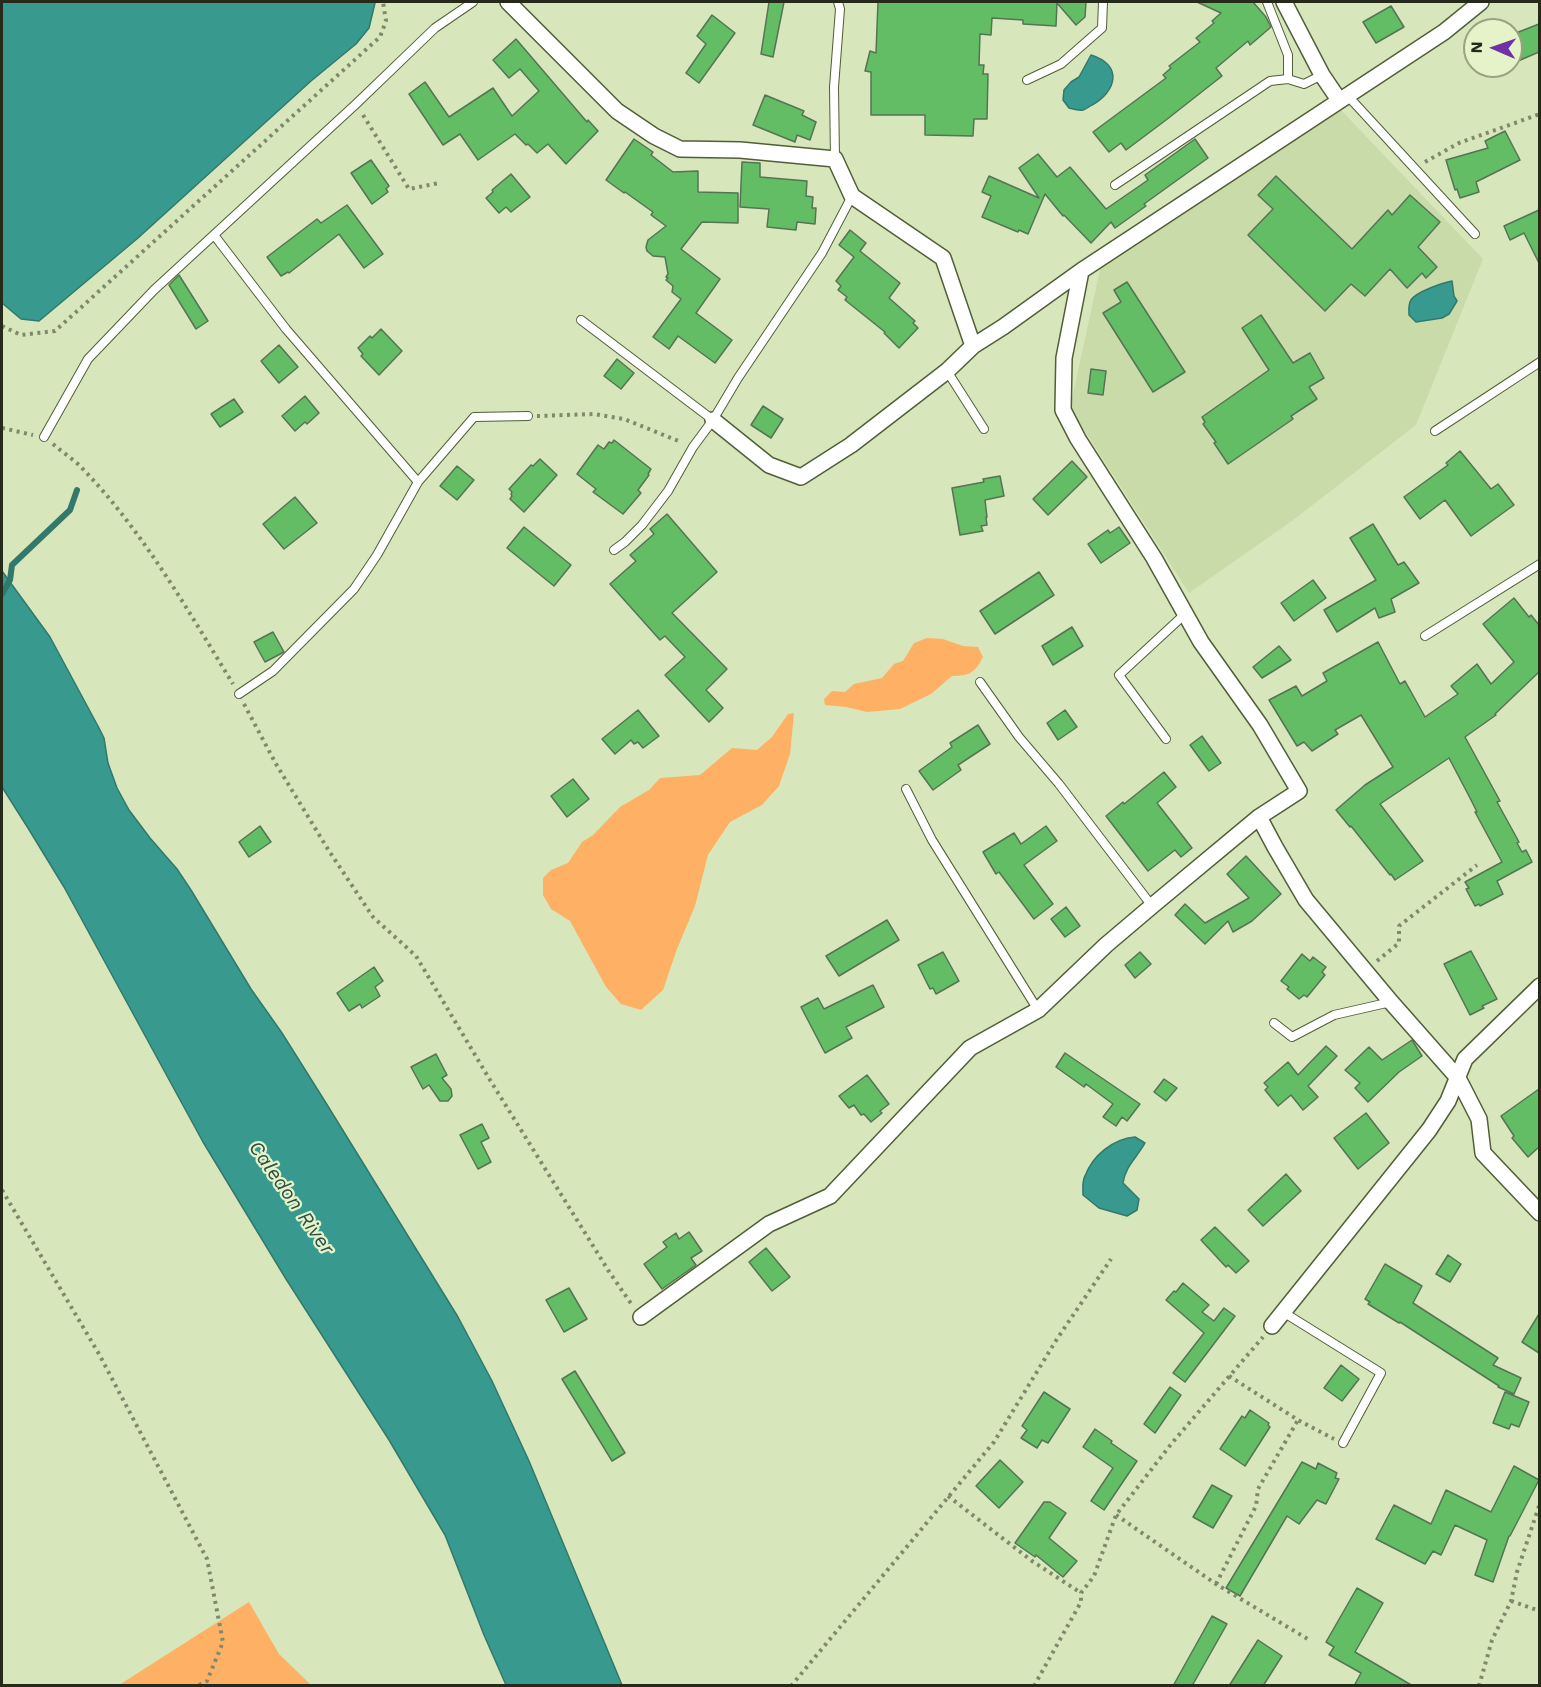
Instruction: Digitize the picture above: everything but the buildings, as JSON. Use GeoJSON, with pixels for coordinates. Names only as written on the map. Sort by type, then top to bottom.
{"type":"FeatureCollection","features":[{"type":"Feature","properties":{"kind":"street"},"geometry":{"type":"LineString","coordinates":[[508,2],[616,111],[654,136],[680,149],[740,150],[835,159],[852,196],[943,258],[973,346]]}},
{"type":"Feature","properties":{"kind":"street"},"geometry":{"type":"LineString","coordinates":[[1284,2],[1322,75],[1343,97]]}},
{"type":"Feature","properties":{"kind":"street"},"geometry":{"type":"LineString","coordinates":[[713,420],[769,465],[801,477],[851,445],[947,371],[973,346],[1081,271],[1444,32],[1481,2]]}},
{"type":"Feature","properties":{"kind":"street"},"geometry":{"type":"LineString","coordinates":[[640,1317],[770,1224],[830,1196],[970,1048],[1038,1010],[1106,945],[1152,906],[1260,817],[1299,791],[1260,725],[1201,642],[1154,558],[1078,439],[1063,410],[1064,358],[1081,271]]}},
{"type":"Feature","properties":{"kind":"street"},"geometry":{"type":"LineString","coordinates":[[1260,817],[1306,900],[1458,1078],[1479,1119],[1483,1153],[1539,1214]]}},
{"type":"Feature","properties":{"kind":"street"},"geometry":{"type":"LineString","coordinates":[[1272,1326],[1429,1130],[1448,1101],[1465,1059],[1539,988]]}},
{"type":"Feature","properties":{"kind":"lane"},"geometry":{"type":"LineString","coordinates":[[44,437],[88,359],[154,290],[435,28],[473,2]]}},
{"type":"Feature","properties":{"kind":"lane"},"geometry":{"type":"LineString","coordinates":[[835,159],[834,87],[840,9],[838,2]]}},
{"type":"Feature","properties":{"kind":"lane"},"geometry":{"type":"LineString","coordinates":[[1027,80],[1061,64],[1102,28],[1103,2]]}},
{"type":"Feature","properties":{"kind":"lane"},"geometry":{"type":"LineString","coordinates":[[1267,2],[1288,55],[1288,80]]}},
{"type":"Feature","properties":{"kind":"lane"},"geometry":{"type":"LineString","coordinates":[[1115,185],[1270,81],[1288,80],[1304,84],[1322,75]]}},
{"type":"Feature","properties":{"kind":"lane"},"geometry":{"type":"LineString","coordinates":[[1343,97],[1414,168],[1475,234]]}},
{"type":"Feature","properties":{"kind":"lane"},"geometry":{"type":"LineString","coordinates":[[614,550],[642,525],[668,491],[693,447],[822,252],[852,196]]}},
{"type":"Feature","properties":{"kind":"lane"},"geometry":{"type":"LineString","coordinates":[[214,236],[286,329],[418,482]]}},
{"type":"Feature","properties":{"kind":"lane"},"geometry":{"type":"LineString","coordinates":[[581,320],[713,420]]}},
{"type":"Feature","properties":{"kind":"lane"},"geometry":{"type":"LineString","coordinates":[[1436,431],[1539,362]]}},
{"type":"Feature","properties":{"kind":"lane"},"geometry":{"type":"LineString","coordinates":[[947,371],[984,429]]}},
{"type":"Feature","properties":{"kind":"lane"},"geometry":{"type":"LineString","coordinates":[[239,694],[273,671],[354,589],[377,555],[418,482],[474,417],[528,416]]}},
{"type":"Feature","properties":{"kind":"lane"},"geometry":{"type":"LineString","coordinates":[[1425,636],[1539,564]]}},
{"type":"Feature","properties":{"kind":"lane"},"geometry":{"type":"LineString","coordinates":[[1167,739],[1119,675],[1185,614]]}},
{"type":"Feature","properties":{"kind":"lane"},"geometry":{"type":"LineString","coordinates":[[980,682],[1018,737],[1059,784],[1152,906]]}},
{"type":"Feature","properties":{"kind":"lane"},"geometry":{"type":"LineString","coordinates":[[906,789],[932,840],[1038,1010]]}},
{"type":"Feature","properties":{"kind":"lane"},"geometry":{"type":"LineString","coordinates":[[1274,1023],[1292,1037],[1334,1016],[1391,1002]]}},
{"type":"Feature","properties":{"kind":"lane"},"geometry":{"type":"LineString","coordinates":[[1283,1312],[1382,1373],[1343,1443]]}},
{"type":"Feature","properties":{"kind":"path"},"geometry":{"type":"LineString","coordinates":[[2,326],[21,335],[55,331],[380,37],[386,21],[383,2]]}},
{"type":"Feature","properties":{"kind":"path"},"geometry":{"type":"LineString","coordinates":[[356,104],[409,189],[439,183]]}},
{"type":"Feature","properties":{"kind":"path"},"geometry":{"type":"LineString","coordinates":[[1414,168],[1459,143],[1539,114]]}},
{"type":"Feature","properties":{"kind":"path"},"geometry":{"type":"LineString","coordinates":[[528,416],[594,414],[624,419],[693,447]]}},
{"type":"Feature","properties":{"kind":"path"},"geometry":{"type":"LineString","coordinates":[[2,428],[44,437],[80,466],[112,502],[165,573],[239,694],[276,764],[329,851],[373,917],[416,956],[508,1110],[640,1317]]}},
{"type":"Feature","properties":{"kind":"path"},"geometry":{"type":"LineString","coordinates":[[1365,971],[1399,943],[1399,926],[1477,865]]}},
{"type":"Feature","properties":{"kind":"path"},"geometry":{"type":"LineString","coordinates":[[2,1190],[99,1354],[207,1559],[223,1642],[207,1682],[197,1686]]}},
{"type":"Feature","properties":{"kind":"path"},"geometry":{"type":"LineString","coordinates":[[791,1686],[994,1442],[1057,1339],[1112,1259]]}},
{"type":"Feature","properties":{"kind":"path"},"geometry":{"type":"LineString","coordinates":[[1034,1686],[1081,1602],[1081,1593],[1094,1576],[1116,1515],[1172,1443],[1272,1326]]}},
{"type":"Feature","properties":{"kind":"path"},"geometry":{"type":"LineString","coordinates":[[1229,1376],[1298,1420],[1343,1443]]}},
{"type":"Feature","properties":{"kind":"path"},"geometry":{"type":"LineString","coordinates":[[1216,1584],[1256,1506],[1258,1489],[1298,1420]]}},
{"type":"Feature","properties":{"kind":"path"},"geometry":{"type":"LineString","coordinates":[[948,1496],[1032,1561],[1081,1593]]}},
{"type":"Feature","properties":{"kind":"path"},"geometry":{"type":"LineString","coordinates":[[1479,1686],[1492,1640],[1511,1601],[1517,1572],[1539,1503]]}},
{"type":"Feature","properties":{"kind":"path"},"geometry":{"type":"LineString","coordinates":[[1116,1515],[1216,1584],[1311,1641]]}},
{"type":"Feature","properties":{"kind":"path"},"geometry":{"type":"LineString","coordinates":[[1511,1601],[1539,1611]]}},
{"type":"Feature","properties":{"kind":"shaded area"},"geometry":{"type":"Polygon","coordinates":[[[1341,110],[1483,259],[1416,425],[1292,521],[1189,593],[1070,408],[1101,265],[1341,110]]]}},
{"type":"Feature","properties":{"kind":"shaded area"},"geometry":{"type":"Polygon","coordinates":[[[927,638],[978,647],[983,657],[971,672],[952,676],[931,694],[900,709],[867,712],[825,705],[824,699],[832,691],[845,692],[854,684],[882,678],[894,664],[903,661],[914,643],[927,638]]]}},
{"type":"Feature","properties":{"kind":"shaded area"},"geometry":{"type":"Polygon","coordinates":[[[794,713],[790,754],[779,786],[762,805],[730,822],[708,855],[695,906],[663,990],[641,1010],[621,1004],[606,987],[570,921],[551,909],[543,895],[543,878],[551,870],[568,863],[582,842],[593,835],[620,807],[649,790],[660,778],[700,775],[732,748],[757,750],[772,737],[788,714],[794,713]]]}},
{"type":"Feature","properties":{"kind":"shaded area"},"geometry":{"type":"Polygon","coordinates":[[[249,1602],[279,1654],[311,1685],[119,1685],[249,1602]]]}},
{"type":"Feature","properties":{"kind":"water"},"geometry":{"type":"Polygon","coordinates":[[[2,2],[375,3],[369,28],[356,44],[311,81],[138,238],[39,321],[21,319],[2,303],[2,2]]]}},
{"type":"Feature","properties":{"kind":"water"},"geometry":{"type":"Polygon","coordinates":[[[1091,55],[1108,65],[1113,78],[1111,86],[1107,93],[1086,109],[1069,108],[1063,100],[1064,90],[1079,77],[1091,55]]]}},
{"type":"Feature","properties":{"kind":"water"},"geometry":{"type":"Polygon","coordinates":[[[1452,281],[1457,301],[1449,314],[1442,318],[1416,322],[1409,315],[1409,304],[1414,297],[1430,288],[1452,281]]]}},
{"type":"Feature","properties":{"kind":"water","name":"Caledon River"},"geometry":{"type":"Polygon","coordinates":[[[2,571],[50,637],[99,728],[104,738],[108,763],[117,788],[129,810],[191,890],[458,1317],[492,1381],[529,1461],[622,1685],[506,1685],[445,1535],[389,1440],[286,1279],[203,1142],[64,887],[2,787],[2,571]]]}},
{"type":"Feature","properties":{"kind":"water"},"geometry":{"type":"Polygon","coordinates":[[[1135,1137],[1145,1143],[1129,1167],[1123,1183],[1139,1199],[1137,1210],[1127,1216],[1099,1208],[1083,1195],[1083,1180],[1089,1168],[1105,1149],[1119,1141],[1135,1137]]]}},
{"type":"Feature","properties":{"kind":"waterway"},"geometry":{"type":"LineString","coordinates":[[2,594],[10,580],[12,565],[70,510],[77,490]]}}]}
